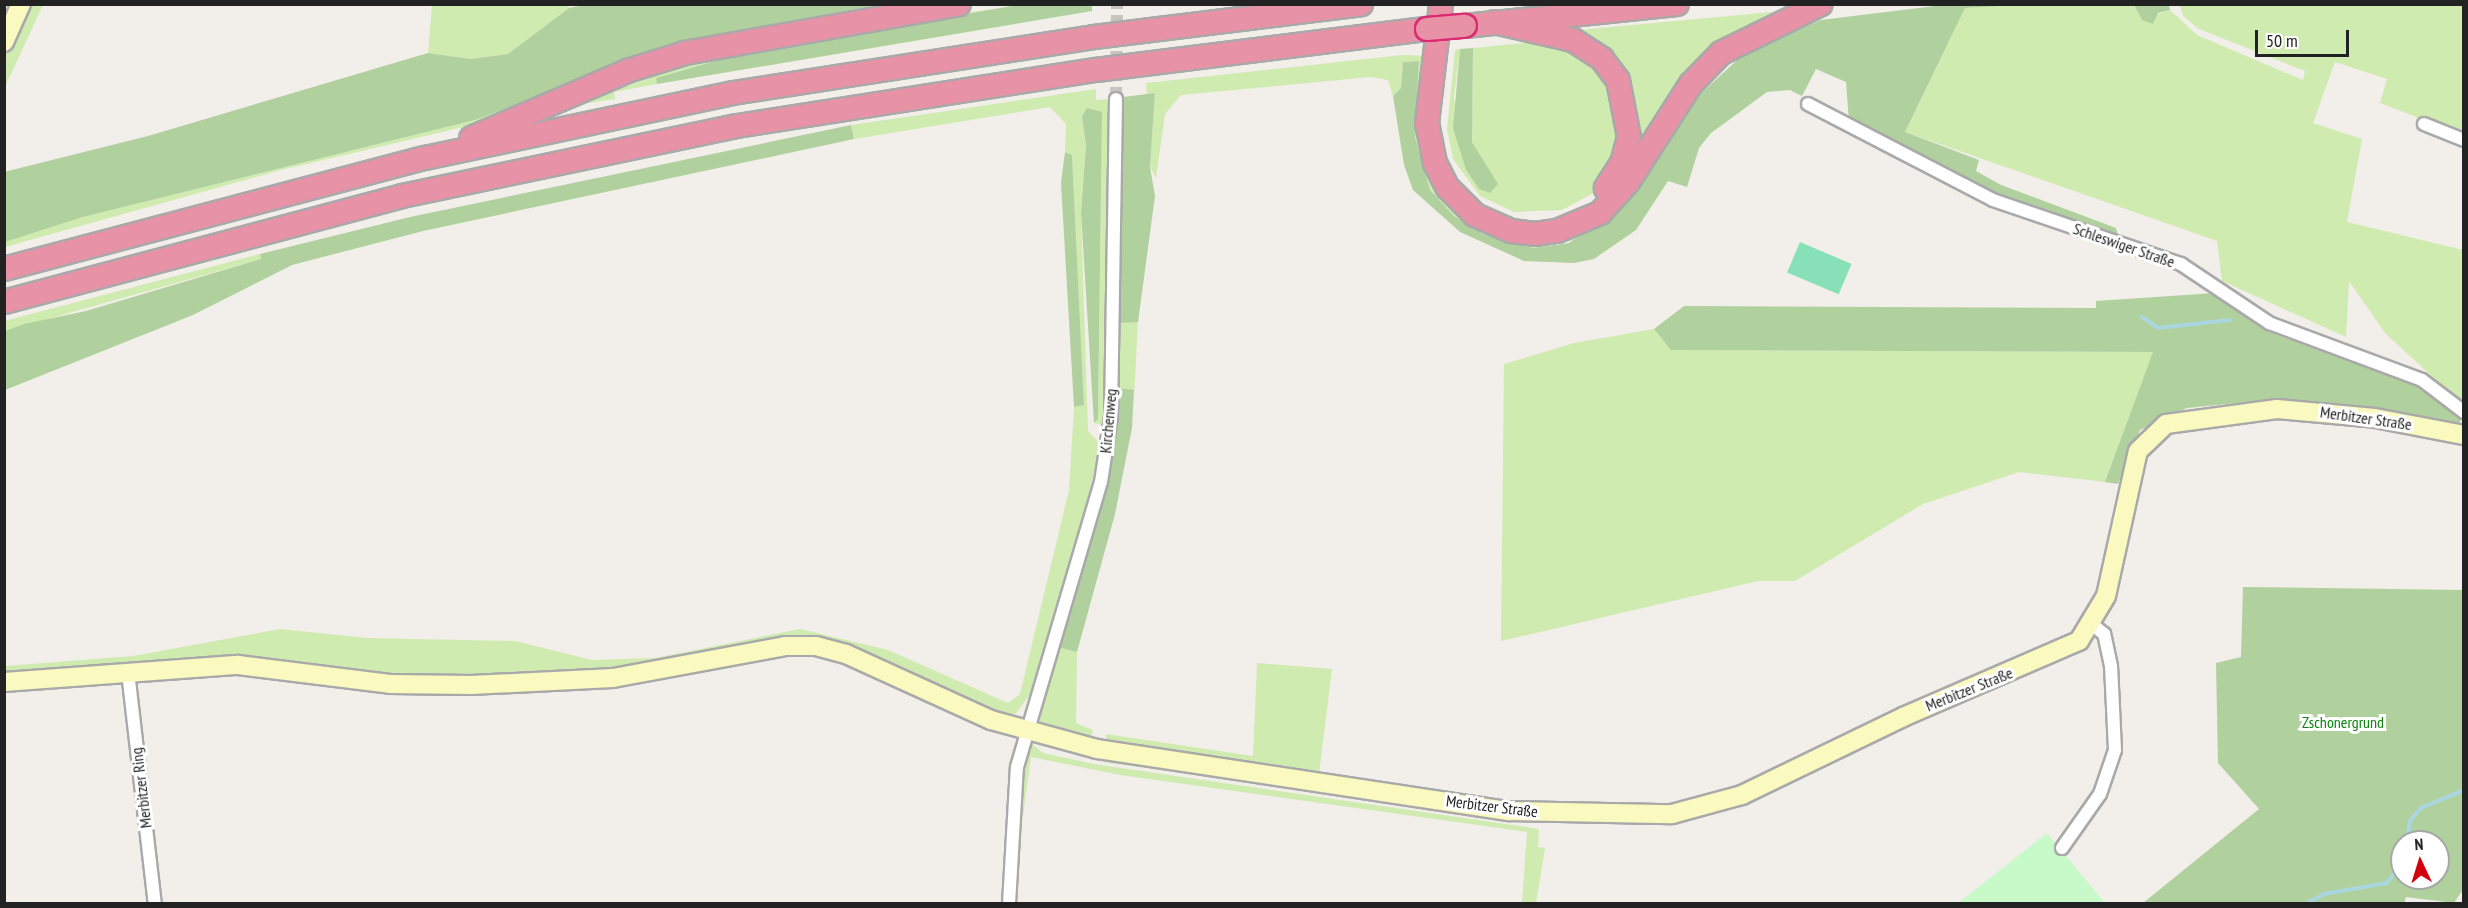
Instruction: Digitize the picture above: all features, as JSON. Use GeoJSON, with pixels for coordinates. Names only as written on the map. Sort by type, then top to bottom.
{"type":"FeatureCollection","features":[{"type":"Feature","properties":{"kind":"highway"},"geometry":{"type":"LineString","coordinates":[[425,158],[667,58],[959,4]]}},
{"type":"Feature","properties":{"kind":"highway"},"geometry":{"type":"LineString","coordinates":[[4,269],[425,158],[848,74],[1361,4]]}},
{"type":"Feature","properties":{"kind":"highway"},"geometry":{"type":"LineString","coordinates":[[1442,4],[1427,123],[1431,150],[1448,188],[1487,223],[1535,234],[1590,219],[1622,190],[1691,84],[1721,54],[1821,4]]}},
{"type":"Feature","properties":{"kind":"highway"},"geometry":{"type":"LineString","coordinates":[[1456,4],[1442,130],[1454,173],[1497,212],[1532,220],[1575,210],[1606,188],[1622,164],[1629,123],[1618,80],[1602,59],[1573,40],[1494,22]]}},
{"type":"Feature","properties":{"kind":"highway"},"geometry":{"type":"LineString","coordinates":[[4,302],[402,195],[737,126],[1096,70],[1427,29],[1677,4]]}},
{"type":"Feature","properties":{"kind":"street"},"geometry":{"type":"LineString","coordinates":[[4,42],[21,4]]}},
{"type":"Feature","properties":{"kind":"street","name":"Kirchenweg"},"geometry":{"type":"LineString","coordinates":[[1026,732],[1101,482],[1111,417],[1116,99]]}},
{"type":"Feature","properties":{"kind":"street","name":"Schleswiger Straße"},"geometry":{"type":"LineString","coordinates":[[1808,104],[1993,201],[2181,264],[2269,323],[2422,380],[2463,412]]}},
{"type":"Feature","properties":{"kind":"street"},"geometry":{"type":"LineString","coordinates":[[2424,124],[2463,140]]}},
{"type":"Feature","properties":{"kind":"street","name":"Merbitzer Straße"},"geometry":{"type":"LineString","coordinates":[[128,672],[238,665],[390,684],[471,685],[613,678],[785,646],[816,646],[846,654],[1026,732],[1097,750],[1509,811],[1672,814],[1742,795],[1939,700],[2059,654],[2093,625],[2106,596],[2138,451],[2166,423],[2277,409],[2375,418],[2463,435]]}},
{"type":"Feature","properties":{"kind":"street"},"geometry":{"type":"LineString","coordinates":[[2062,848],[2100,794],[2115,750],[2111,666],[2104,634],[2093,625]]}},
{"type":"Feature","properties":{"kind":"street"},"geometry":{"type":"LineString","coordinates":[[4,682],[128,672]]}},
{"type":"Feature","properties":{"kind":"street","name":"Merbitzer Ring"},"geometry":{"type":"LineString","coordinates":[[128,672],[155,903]]}},
{"type":"Feature","properties":{"kind":"street"},"geometry":{"type":"LineString","coordinates":[[1009,903],[1017,767],[1026,732]]}},
{"type":"Feature","properties":{"kind":"green space"},"geometry":{"type":"Polygon","coordinates":[[[2017,4],[2134,5],[2142,20],[2170,10],[2197,35],[2303,80],[2305,71],[2199,29],[2183,16],[2180,5],[2463,5],[2463,135],[2380,103],[2387,79],[2335,62],[2313,123],[2362,139],[2347,222],[2463,250],[2463,405],[2385,333],[2349,281],[2346,337],[2222,281],[2217,241],[1905,132],[1965,8],[2017,4]]]}},
{"type":"Feature","properties":{"kind":"green space"},"geometry":{"type":"Polygon","coordinates":[[[27,5],[43,5],[5,87],[4,53],[27,5]]]}},
{"type":"Feature","properties":{"kind":"green space"},"geometry":{"type":"Polygon","coordinates":[[[432,5],[568,5],[569,8],[508,54],[471,59],[428,53],[432,5]]]}},
{"type":"Feature","properties":{"kind":"green space"},"geometry":{"type":"Polygon","coordinates":[[[585,5],[879,5],[701,37],[475,120],[83,217],[5,242],[4,172],[148,136],[428,53],[471,59],[508,54],[569,8],[585,5]]]}},
{"type":"Feature","properties":{"kind":"green space"},"geometry":{"type":"Polygon","coordinates":[[[879,5],[895,5],[707,39],[493,120],[281,170],[5,247],[4,242],[83,217],[475,120],[701,37],[879,5]]]}},
{"type":"Feature","properties":{"kind":"green space"},"geometry":{"type":"Polygon","coordinates":[[[1018,5],[750,51],[656,78],[657,84],[614,92],[615,99],[575,105],[700,60],[886,25],[1018,5]]]}},
{"type":"Feature","properties":{"kind":"green space"},"geometry":{"type":"Polygon","coordinates":[[[1018,5],[1092,5],[1092,11],[657,84],[656,78],[750,51],[1018,5]]]}},
{"type":"Feature","properties":{"kind":"green space"},"geometry":{"type":"Polygon","coordinates":[[[1943,5],[2017,5],[1965,8],[1905,132],[1979,160],[1976,171],[2001,185],[2116,228],[2119,239],[1998,199],[1849,121],[1846,82],[1816,69],[1802,96],[1790,90],[1767,92],[1711,133],[1699,148],[1687,187],[1668,181],[1636,230],[1594,259],[1574,263],[1524,261],[1460,232],[1413,190],[1404,165],[1393,96],[1401,88],[1403,62],[1419,61],[1415,138],[1430,190],[1454,216],[1483,234],[1533,248],[1569,243],[1631,199],[1684,109],[1748,50],[1821,20],[1943,5]]]}},
{"type":"Feature","properties":{"kind":"green space"},"geometry":{"type":"Polygon","coordinates":[[[2134,5],[2169,5],[2170,10],[2158,13],[2153,24],[2142,20],[2134,5]]]}},
{"type":"Feature","properties":{"kind":"green space"},"geometry":{"type":"Polygon","coordinates":[[[1783,11],[1755,26],[1628,168],[1633,111],[1567,31],[1783,11]]]}},
{"type":"Feature","properties":{"kind":"green space"},"geometry":{"type":"Polygon","coordinates":[[[1553,40],[1604,71],[1623,123],[1604,181],[1595,192],[1562,210],[1514,212],[1480,196],[1453,159],[1447,129],[1455,50],[1460,49],[1454,98],[1466,170],[1479,189],[1490,193],[1492,175],[1472,142],[1473,48],[1553,40]]]}},
{"type":"Feature","properties":{"kind":"green space"},"geometry":{"type":"Polygon","coordinates":[[[1473,48],[1472,142],[1498,184],[1490,193],[1479,189],[1466,170],[1453,128],[1460,49],[1473,48]]]}},
{"type":"Feature","properties":{"kind":"green space"},"geometry":{"type":"Polygon","coordinates":[[[1402,55],[1429,56],[1421,123],[1460,213],[1581,232],[1574,240],[1533,248],[1483,234],[1454,216],[1430,190],[1414,138],[1419,61],[1403,62],[1401,88],[1393,96],[1388,80],[1371,77],[1181,95],[1165,114],[1156,178],[1150,167],[1155,93],[1147,94],[1146,83],[1402,55]]]}},
{"type":"Feature","properties":{"kind":"green space"},"geometry":{"type":"Polygon","coordinates":[[[1096,89],[1096,100],[1110,99],[1103,425],[1094,423],[1098,419],[1102,113],[1082,117],[1086,145],[1081,213],[1088,431],[1100,444],[1082,528],[1030,695],[1012,718],[852,650],[743,649],[738,644],[668,665],[552,674],[388,678],[274,662],[5,676],[5,666],[133,656],[280,629],[368,638],[515,641],[592,660],[655,658],[800,629],[888,650],[1008,703],[1020,694],[1069,490],[1074,407],[1084,405],[1072,155],[1065,152],[1066,124],[1050,107],[854,139],[851,125],[1096,89]]]}},
{"type":"Feature","properties":{"kind":"green space"},"geometry":{"type":"Polygon","coordinates":[[[1155,93],[1150,167],[1155,196],[1138,322],[1118,323],[1123,97],[1155,93]]]}},
{"type":"Feature","properties":{"kind":"green space"},"geometry":{"type":"Polygon","coordinates":[[[1087,108],[1102,112],[1098,419],[1094,423],[1081,213],[1086,145],[1082,117],[1087,108]]]}},
{"type":"Feature","properties":{"kind":"green space"},"geometry":{"type":"Polygon","coordinates":[[[851,125],[854,139],[423,231],[292,265],[193,315],[5,390],[5,331],[24,324],[86,311],[261,259],[260,254],[410,217],[851,125]]]}},
{"type":"Feature","properties":{"kind":"green space"},"geometry":{"type":"Polygon","coordinates":[[[1065,152],[1072,155],[1084,405],[1074,407],[1061,183],[1065,152]]]}},
{"type":"Feature","properties":{"kind":"green space"},"geometry":{"type":"Polygon","coordinates":[[[1800,242],[1852,264],[1839,294],[1787,272],[1800,242]]]}},
{"type":"Feature","properties":{"kind":"green space"},"geometry":{"type":"Polygon","coordinates":[[[260,254],[261,259],[5,331],[4,321],[260,254]]]}},
{"type":"Feature","properties":{"kind":"green space"},"geometry":{"type":"Polygon","coordinates":[[[2215,293],[2269,332],[2420,387],[2462,418],[2458,426],[2323,403],[2267,400],[2187,408],[2140,430],[2118,484],[2105,482],[2153,352],[1671,350],[1654,329],[1684,306],[2096,308],[2096,301],[2215,293]]]}},
{"type":"Feature","properties":{"kind":"green space"},"geometry":{"type":"Polygon","coordinates":[[[1118,321],[1138,322],[1134,390],[1114,389],[1118,321]]]}},
{"type":"Feature","properties":{"kind":"green space"},"geometry":{"type":"Polygon","coordinates":[[[1654,329],[1672,350],[2154,352],[2105,482],[2019,472],[1923,504],[1795,581],[1758,581],[1501,641],[1504,364],[1574,343],[1654,329]]]}},
{"type":"Feature","properties":{"kind":"green space"},"geometry":{"type":"Polygon","coordinates":[[[1116,388],[1134,390],[1132,428],[1115,514],[1077,652],[1057,647],[1105,488],[1116,388]]]}},
{"type":"Feature","properties":{"kind":"green space","name":"Zschonergrund"},"geometry":{"type":"Polygon","coordinates":[[[2243,587],[2463,590],[2464,888],[2454,903],[2406,897],[2404,904],[2143,903],[2259,809],[2218,763],[2216,663],[2241,657],[2243,587]]]}},
{"type":"Feature","properties":{"kind":"green space"},"geometry":{"type":"Polygon","coordinates":[[[1057,647],[1077,652],[1076,723],[1093,730],[1090,742],[1039,722],[1057,647]]]}},
{"type":"Feature","properties":{"kind":"green space"},"geometry":{"type":"Polygon","coordinates":[[[1257,663],[1332,669],[1319,774],[1106,744],[1106,734],[1253,756],[1257,663]]]}},
{"type":"Feature","properties":{"kind":"green space"},"geometry":{"type":"Polygon","coordinates":[[[1031,743],[1043,753],[1094,764],[1539,829],[1538,847],[1545,848],[1536,903],[1522,903],[1527,832],[1120,775],[1031,757],[1011,904],[1020,768],[1031,743]]]}},
{"type":"Feature","properties":{"kind":"green space"},"geometry":{"type":"Polygon","coordinates":[[[1104,758],[1271,783],[1271,786],[1103,762],[1104,758]]]}},
{"type":"Feature","properties":{"kind":"green space"},"geometry":{"type":"Polygon","coordinates":[[[2047,833],[2105,903],[1957,904],[2047,833]]]}},
{"type":"Feature","properties":{"kind":"waterway"},"geometry":{"type":"LineString","coordinates":[[2142,317],[2158,328],[2230,320]]}},
{"type":"Feature","properties":{"kind":"waterway"},"geometry":{"type":"LineString","coordinates":[[2409,830],[2410,821],[2421,808],[2464,790]]}},
{"type":"Feature","properties":{"kind":"waterway"},"geometry":{"type":"LineString","coordinates":[[2306,904],[2324,894],[2387,883],[2390,879]]}},
{"type":"Feature","properties":{"kind":"tunnel"},"geometry":{"type":"LineString","coordinates":[[1116,99],[1117,4]]}}]}
